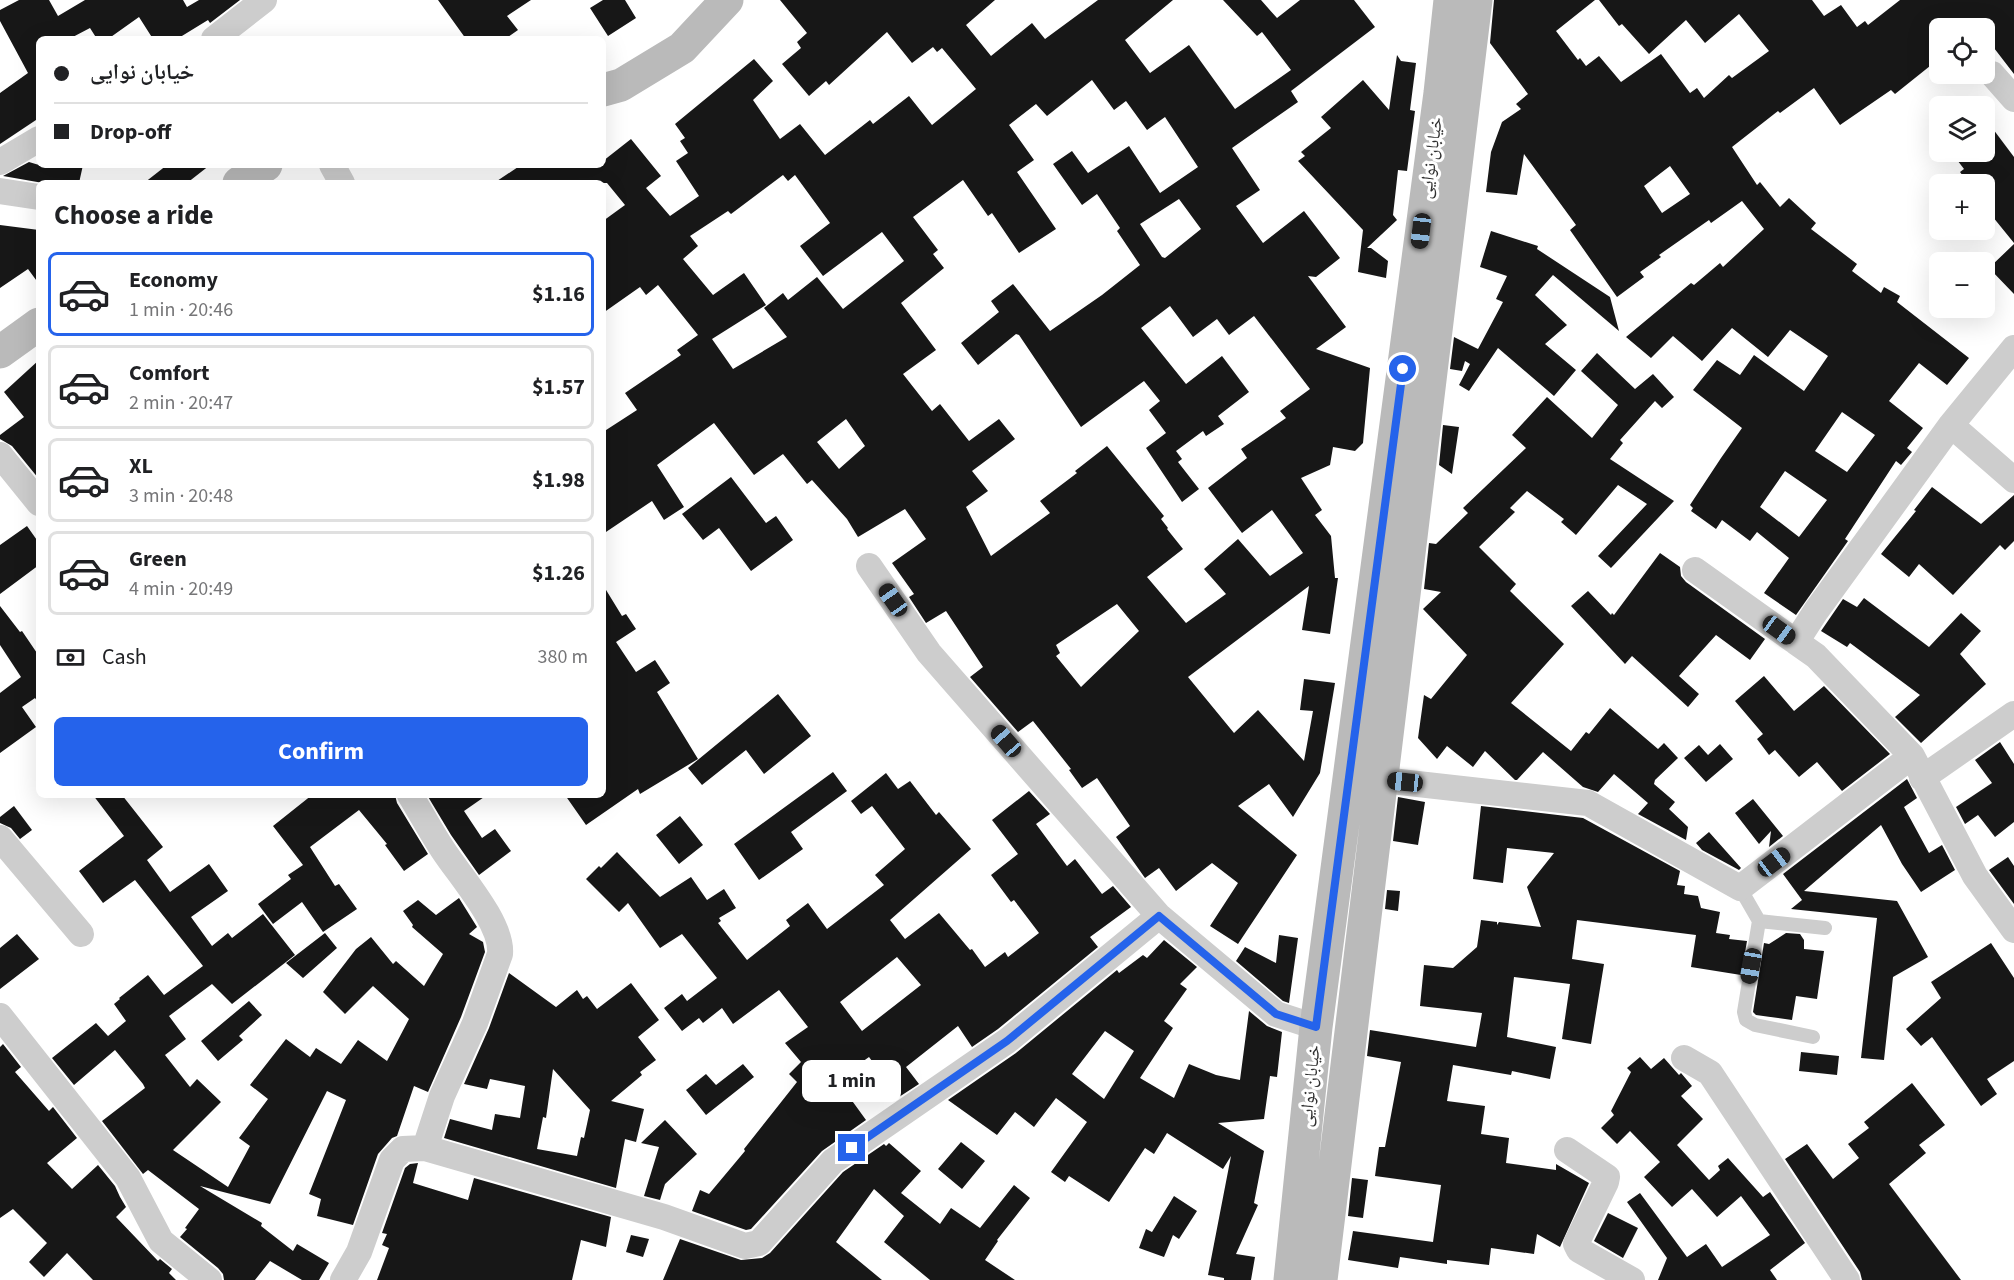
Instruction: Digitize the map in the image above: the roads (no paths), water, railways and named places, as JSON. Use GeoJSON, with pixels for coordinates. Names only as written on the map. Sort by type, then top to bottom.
{"type":"FeatureCollection","features":[{"type":"Feature","properties":{"kind":"street"},"geometry":{"type":"LineString","coordinates":[[218,36],[264,0]]}},
{"type":"Feature","properties":{"kind":"street"},"geometry":{"type":"LineString","coordinates":[[606,89],[621,86],[682,48],[727,0]]}},
{"type":"Feature","properties":{"kind":"street","name":"خیابان نوایی"},"geometry":{"type":"LineString","coordinates":[[1290,1280],[1316,1027],[1440,93],[1450,0]]}},
{"type":"Feature","properties":{"kind":"street","name":"خیابان نوایی"},"geometry":{"type":"LineString","coordinates":[[1321,1280],[1476,0]]}},
{"type":"Feature","properties":{"kind":"street"},"geometry":{"type":"LineString","coordinates":[[1995,77],[2014,99]]}},
{"type":"Feature","properties":{"kind":"street"},"geometry":{"type":"LineString","coordinates":[[0,162],[36,141]]}},
{"type":"Feature","properties":{"kind":"street"},"geometry":{"type":"LineString","coordinates":[[244,180],[262,168]]}},
{"type":"Feature","properties":{"kind":"street"},"geometry":{"type":"LineString","coordinates":[[0,191],[36,197]]}},
{"type":"Feature","properties":{"kind":"street"},"geometry":{"type":"LineString","coordinates":[[0,352],[36,326]]}},
{"type":"Feature","properties":{"kind":"street"},"geometry":{"type":"LineString","coordinates":[[1796,642],[1951,425],[2014,348]]}},
{"type":"Feature","properties":{"kind":"street"},"geometry":{"type":"LineString","coordinates":[[1951,425],[2014,480]]}},
{"type":"Feature","properties":{"kind":"street"},"geometry":{"type":"LineString","coordinates":[[0,455],[36,499]]}},
{"type":"Feature","properties":{"kind":"street"},"geometry":{"type":"LineString","coordinates":[[869,566],[929,653],[1159,916],[1276,1014],[1316,1027]]}},
{"type":"Feature","properties":{"kind":"street"},"geometry":{"type":"LineString","coordinates":[[1695,570],[1816,656],[1917,767],[1976,876],[2014,930]]}},
{"type":"Feature","properties":{"kind":"street"},"geometry":{"type":"LineString","coordinates":[[1348,784],[1382,780],[1588,803],[1740,888],[1917,767],[2014,714]]}},
{"type":"Feature","properties":{"kind":"street"},"geometry":{"type":"LineString","coordinates":[[412,798],[443,850],[489,917],[501,946],[475,1023],[442,1096],[424,1148]]}},
{"type":"Feature","properties":{"kind":"street"},"geometry":{"type":"LineString","coordinates":[[0,838],[81,934]]}},
{"type":"Feature","properties":{"kind":"street"},"geometry":{"type":"LineString","coordinates":[[343,1280],[359,1252],[392,1160],[403,1149],[424,1148],[664,1217],[746,1246],[759,1243],[832,1161],[1007,1041],[1159,916]]}},
{"type":"Feature","properties":{"kind":"street"},"geometry":{"type":"LineString","coordinates":[[0,1016],[128,1178],[161,1240],[209,1280]]}},
{"type":"Feature","properties":{"kind":"street"},"geometry":{"type":"LineString","coordinates":[[1684,1058],[1710,1073],[1848,1280]]}},
{"type":"Feature","properties":{"kind":"street"},"geometry":{"type":"LineString","coordinates":[[1567,1150],[1607,1177],[1576,1244],[1579,1250],[1632,1280]]}},
{"type":"Feature","properties":{"kind":"lane"},"geometry":{"type":"LineString","coordinates":[[1740,888],[1759,921],[1743,1012],[1746,1020],[1755,1025],[1813,1037]]}},
{"type":"Feature","properties":{"kind":"lane"},"geometry":{"type":"LineString","coordinates":[[1759,921],[1825,928]]}}]}
